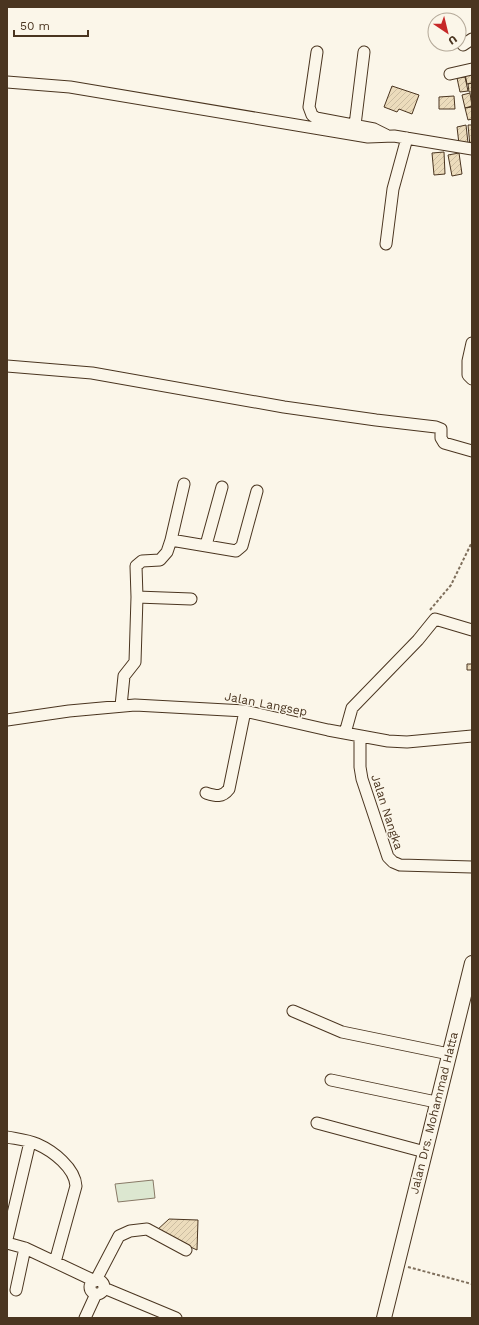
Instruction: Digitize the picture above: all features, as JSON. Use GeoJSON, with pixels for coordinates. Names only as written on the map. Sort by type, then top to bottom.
{"type":"FeatureCollection","features":[{"type":"Feature","properties":{"kind":"main road","name":"Jalan Drs. Mohammad Hatta"},"geometry":{"type":"LineString","coordinates":[[384,1318],[436,1102],[470,980],[472,963]]}},
{"type":"Feature","properties":{"kind":"street"},"geometry":{"type":"LineString","coordinates":[[317,52],[309,112],[316,118],[374,129],[388,136]]}},
{"type":"Feature","properties":{"kind":"street"},"geometry":{"type":"LineString","coordinates":[[355,125],[364,52]]}},
{"type":"Feature","properties":{"kind":"street"},"geometry":{"type":"LineString","coordinates":[[450,74],[472,69]]}},
{"type":"Feature","properties":{"kind":"street"},"geometry":{"type":"LineString","coordinates":[[7,82],[70,87],[368,137],[388,136],[407,138],[472,149]]}},
{"type":"Feature","properties":{"kind":"street"},"geometry":{"type":"LineString","coordinates":[[386,244],[393,189],[407,138]]}},
{"type":"Feature","properties":{"kind":"street"},"geometry":{"type":"LineString","coordinates":[[472,343],[468,361],[468,375],[472,379]]}},
{"type":"Feature","properties":{"kind":"street"},"geometry":{"type":"LineString","coordinates":[[7,366],[92,373],[292,408],[436,427],[441,429],[441,438],[444,443],[472,452]]}},
{"type":"Feature","properties":{"kind":"street"},"geometry":{"type":"LineString","coordinates":[[121,706],[124,676],[135,662],[138,597],[136,566],[142,561],[160,560],[167,552],[184,484]]}},
{"type":"Feature","properties":{"kind":"street"},"geometry":{"type":"LineString","coordinates":[[206,546],[222,486]]}},
{"type":"Feature","properties":{"kind":"street"},"geometry":{"type":"LineString","coordinates":[[171,540],[236,551],[240,550],[256,491]]}},
{"type":"Feature","properties":{"kind":"street"},"geometry":{"type":"LineString","coordinates":[[138,597],[191,598]]}},
{"type":"Feature","properties":{"kind":"street"},"geometry":{"type":"LineString","coordinates":[[345,733],[352,708],[418,640],[435,620],[472,630]]}},
{"type":"Feature","properties":{"kind":"street","name":"Jalan Langsep"},"geometry":{"type":"LineString","coordinates":[[7,720],[135,705],[219,708],[245,711],[323,729],[388,741],[407,742],[472,736]]}},
{"type":"Feature","properties":{"kind":"street"},"geometry":{"type":"LineString","coordinates":[[206,793],[218,796],[225,794],[229,789],[245,711]]}},
{"type":"Feature","properties":{"kind":"street","name":"Jalan Nangka"},"geometry":{"type":"LineString","coordinates":[[360,736],[360,767],[362,779],[388,857],[392,862],[400,865],[472,867]]}},
{"type":"Feature","properties":{"kind":"street"},"geometry":{"type":"LineString","coordinates":[[293,1010],[342,1032],[449,1054]]}},
{"type":"Feature","properties":{"kind":"street"},"geometry":{"type":"LineString","coordinates":[[331,1080],[436,1102]]}},
{"type":"Feature","properties":{"kind":"street"},"geometry":{"type":"LineString","coordinates":[[317,1123],[425,1152]]}},
{"type":"Feature","properties":{"kind":"street"},"geometry":{"type":"LineString","coordinates":[[7,1137],[38,1144],[66,1165],[75,1181],[76,1186],[58,1263]]}},
{"type":"Feature","properties":{"kind":"street"},"geometry":{"type":"LineString","coordinates":[[7,1239],[30,1142]]}},
{"type":"Feature","properties":{"kind":"street"},"geometry":{"type":"LineString","coordinates":[[85,1318],[99,1286],[125,1238],[124,1233],[137,1229],[148,1229],[186,1250]]}},
{"type":"Feature","properties":{"kind":"street"},"geometry":{"type":"LineString","coordinates":[[7,1243],[25,1248],[77,1272],[99,1286],[159,1318]]}},
{"type":"Feature","properties":{"kind":"street"},"geometry":{"type":"LineString","coordinates":[[16,1290],[25,1248]]}},
{"type":"Feature","properties":{"kind":"street"},"geometry":{"type":"LineString","coordinates":[[99,1286],[176,1318]]}},
{"type":"Feature","properties":{"kind":"path"},"geometry":{"type":"LineString","coordinates":[[429,612],[451,585],[472,542]]}},
{"type":"Feature","properties":{"kind":"path"},"geometry":{"type":"LineString","coordinates":[[397,1264],[472,1284]]}},
{"type":"Feature","properties":{"kind":"green space"},"geometry":{"type":"Polygon","coordinates":[[[153,1180],[155,1198],[118,1202],[115,1184],[153,1180]]]}},
{"type":"Feature","properties":{"kind":"building"},"geometry":{"type":"Polygon","coordinates":[[[472,72],[472,83],[467,84],[465,74],[472,72]]]}},
{"type":"Feature","properties":{"kind":"building"},"geometry":{"type":"Polygon","coordinates":[[[465,77],[468,91],[460,92],[457,78],[465,77]]]}},
{"type":"Feature","properties":{"kind":"building"},"geometry":{"type":"Polygon","coordinates":[[[472,83],[472,92],[469,92],[468,84],[472,83]]]}},
{"type":"Feature","properties":{"kind":"building"},"geometry":{"type":"Polygon","coordinates":[[[392,86],[419,95],[412,114],[399,109],[397,112],[384,107],[392,86]]]}},
{"type":"Feature","properties":{"kind":"building"},"geometry":{"type":"Polygon","coordinates":[[[470,93],[472,106],[465,108],[462,95],[470,93]]]}},
{"type":"Feature","properties":{"kind":"building"},"geometry":{"type":"Polygon","coordinates":[[[454,96],[455,109],[439,109],[439,97],[454,96]]]}},
{"type":"Feature","properties":{"kind":"building"},"geometry":{"type":"Polygon","coordinates":[[[472,107],[472,119],[468,120],[465,108],[472,107]]]}},
{"type":"Feature","properties":{"kind":"building"},"geometry":{"type":"Polygon","coordinates":[[[466,125],[468,143],[459,144],[457,127],[466,125]]]}},
{"type":"Feature","properties":{"kind":"building"},"geometry":{"type":"Polygon","coordinates":[[[468,125],[472,125],[472,146],[470,146],[468,125]]]}},
{"type":"Feature","properties":{"kind":"building"},"geometry":{"type":"Polygon","coordinates":[[[444,152],[445,174],[434,175],[432,153],[444,152]]]}},
{"type":"Feature","properties":{"kind":"building"},"geometry":{"type":"Polygon","coordinates":[[[459,153],[462,174],[452,176],[448,155],[459,153]]]}},
{"type":"Feature","properties":{"kind":"building"},"geometry":{"type":"Polygon","coordinates":[[[467,664],[472,664],[472,670],[467,670],[467,664]]]}},
{"type":"Feature","properties":{"kind":"building"},"geometry":{"type":"Polygon","coordinates":[[[169,1219],[198,1220],[197,1250],[156,1231],[169,1219]]]}}]}
